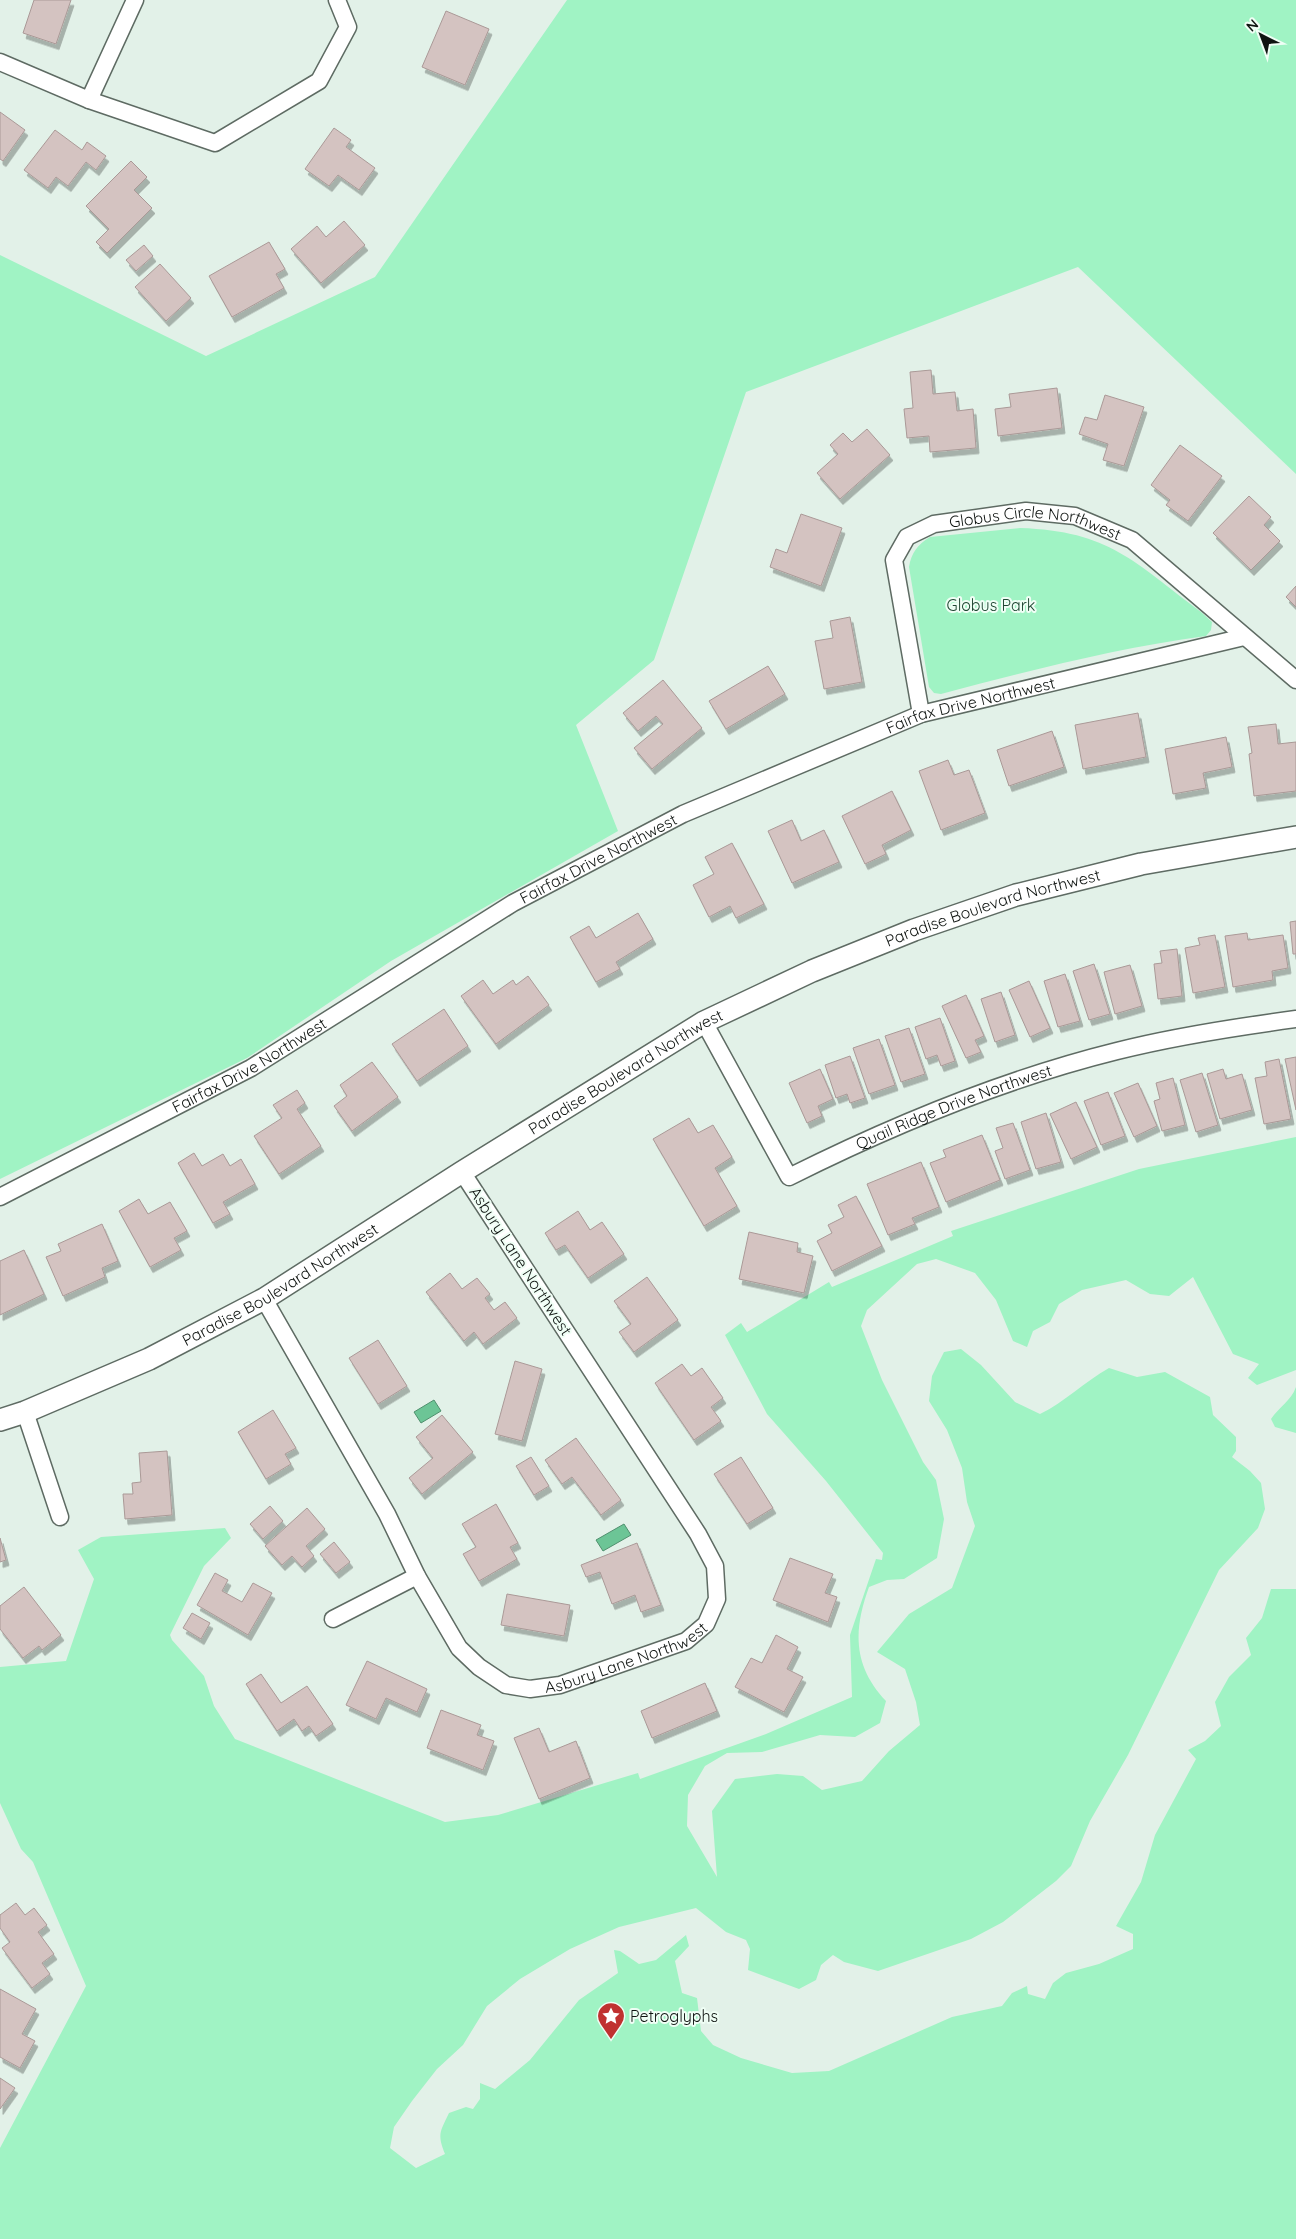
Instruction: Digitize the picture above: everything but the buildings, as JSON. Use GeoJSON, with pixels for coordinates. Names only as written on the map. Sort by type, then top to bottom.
{"type":"FeatureCollection","features":[{"type":"Feature","properties":{"kind":"street"},"geometry":{"type":"LineString","coordinates":[[89,100],[135,0]]}},
{"type":"Feature","properties":{"kind":"street"},"geometry":{"type":"LineString","coordinates":[[0,62],[89,100],[215,143],[319,81],[348,27],[337,0]]}},
{"type":"Feature","properties":{"kind":"street","name":"Globus Circle Northwest"},"geometry":{"type":"LineString","coordinates":[[921,714],[894,560],[907,536],[934,524],[1026,511],[1075,516],[1132,540],[1296,680]]}},
{"type":"Feature","properties":{"kind":"street","name":"Fairfax Drive Northwest"},"geometry":{"type":"LineString","coordinates":[[0,1196],[251,1068],[513,903],[683,814],[921,714],[1244,637]]}},
{"type":"Feature","properties":{"kind":"street","name":"Paradise Boulevard Northwest"},"geometry":{"type":"LineString","coordinates":[[0,1420],[25,1412],[149,1359],[264,1299],[462,1172],[704,1022],[812,971],[914,930],[1016,895],[1141,864],[1296,837]]}},
{"type":"Feature","properties":{"kind":"street","name":"Quail Ridge Drive Northwest"},"geometry":{"type":"LineString","coordinates":[[704,1022],[789,1177],[867,1138],[1027,1077],[1116,1051],[1202,1032],[1296,1018]]}},
{"type":"Feature","properties":{"kind":"street","name":"Asbury Lane Northwest"},"geometry":{"type":"LineString","coordinates":[[264,1299],[387,1514],[417,1576],[459,1648],[479,1667],[506,1685],[530,1689],[560,1685],[686,1641],[706,1624],[717,1599],[715,1566],[698,1534],[462,1172]]}},
{"type":"Feature","properties":{"kind":"street"},"geometry":{"type":"LineString","coordinates":[[25,1412],[60,1517]]}},
{"type":"Feature","properties":{"kind":"street"},"geometry":{"type":"LineString","coordinates":[[333,1619],[417,1576]]}},
{"type":"Feature","properties":{"kind":"green space"},"geometry":{"type":"Polygon","coordinates":[[[567,0],[1296,0],[1296,474],[1078,267],[746,392],[654,660],[576,725],[618,831],[391,961],[247,1058],[0,1179],[0,255],[206,356],[375,277],[567,0]]]}},
{"type":"Feature","properties":{"kind":"green space","name":"Globus Park"},"geometry":{"type":"Polygon","coordinates":[[[1020,528],[1051,530],[1077,535],[1119,552],[1138,564],[1201,612],[1212,622],[1211,630],[1206,636],[1139,647],[941,694],[934,693],[929,687],[909,567],[913,553],[930,537],[1020,528]]]}},
{"type":"Feature","properties":{"kind":"green space"},"geometry":{"type":"Polygon","coordinates":[[[1296,1137],[1296,1370],[1257,1385],[1248,1378],[1259,1364],[1233,1354],[1193,1277],[1169,1296],[1150,1294],[1126,1280],[1082,1290],[1059,1304],[1050,1322],[1033,1331],[1027,1347],[1013,1341],[996,1300],[975,1273],[936,1259],[917,1264],[867,1310],[861,1326],[882,1380],[923,1462],[936,1480],[944,1519],[937,1558],[904,1579],[887,1580],[869,1587],[860,1618],[859,1647],[867,1675],[886,1701],[880,1723],[855,1737],[820,1735],[762,1752],[727,1753],[705,1766],[688,1795],[687,1826],[717,1877],[712,1811],[735,1779],[777,1774],[803,1776],[822,1790],[862,1781],[889,1751],[920,1725],[916,1702],[905,1669],[877,1652],[909,1614],[952,1588],[975,1526],[967,1502],[962,1468],[947,1430],[929,1401],[932,1376],[944,1352],[961,1349],[981,1365],[1015,1402],[1040,1414],[1058,1404],[1109,1368],[1137,1377],[1165,1372],[1210,1397],[1213,1415],[1236,1437],[1236,1451],[1232,1457],[1250,1471],[1261,1483],[1265,1509],[1258,1528],[1219,1570],[1128,1755],[1090,1821],[1071,1866],[1056,1881],[1003,1922],[971,1939],[878,1971],[844,1962],[833,1955],[821,1965],[816,1980],[799,1989],[748,1970],[750,1949],[746,1940],[726,1932],[696,1908],[619,1927],[570,1949],[520,1979],[487,2006],[463,2045],[437,2069],[394,2127],[390,2148],[416,2168],[445,2154],[440,2137],[449,2113],[466,2107],[473,2109],[480,2099],[480,2083],[495,2089],[530,2060],[579,2000],[618,1973],[614,1950],[620,1951],[639,1964],[656,1960],[686,1935],[689,1946],[675,1961],[682,1993],[697,1998],[701,2031],[713,2045],[741,2058],[792,2073],[829,2071],[952,2017],[1002,2006],[1012,1993],[1027,1986],[1028,1994],[1045,1999],[1053,1983],[1066,1973],[1099,1964],[1133,1949],[1133,1934],[1116,1926],[1141,1882],[1155,1835],[1196,1759],[1188,1750],[1205,1741],[1221,1726],[1215,1702],[1229,1677],[1251,1655],[1246,1638],[1262,1618],[1271,1589],[1296,1589],[1296,2239],[0,2239],[0,2148],[86,1986],[33,1862],[21,1849],[0,1803],[0,1667],[66,1661],[94,1579],[78,1550],[101,1537],[225,1528],[231,1538],[204,1566],[170,1635],[172,1640],[204,1676],[214,1706],[235,1739],[445,1822],[498,1815],[638,1773],[640,1779],[766,1734],[852,1697],[850,1635],[876,1559],[882,1560],[883,1553],[826,1481],[767,1414],[725,1335],[741,1323],[747,1332],[829,1282],[832,1287],[953,1236],[951,1231],[1139,1169],[1296,1137]]]}},
{"type":"Feature","properties":{"kind":"green space"},"geometry":{"type":"Polygon","coordinates":[[[1296,1387],[1296,1433],[1275,1427],[1271,1419],[1291,1396],[1296,1387]]]}},
{"type":"Feature","properties":{"kind":"shaded area"},"geometry":{"type":"Polygon","coordinates":[[[434,1400],[441,1411],[421,1423],[414,1412],[434,1400]]]}},
{"type":"Feature","properties":{"kind":"shaded area"},"geometry":{"type":"Polygon","coordinates":[[[624,1524],[631,1535],[603,1551],[596,1540],[624,1524]]]}},
{"type":"Feature","properties":{"kind":"place","name":"Petroglyphs"},"geometry":{"type":"Point","coordinates":[611,2040]}}]}
